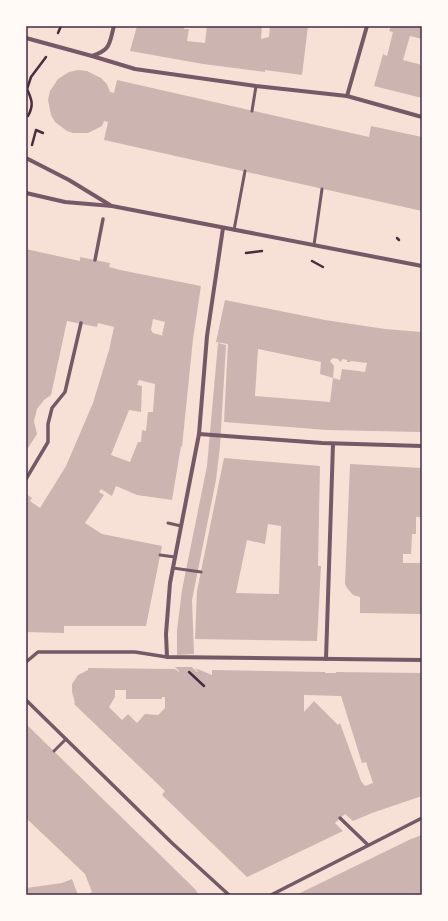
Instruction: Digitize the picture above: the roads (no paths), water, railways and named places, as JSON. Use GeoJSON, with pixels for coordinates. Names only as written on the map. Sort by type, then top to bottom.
{"type":"FeatureCollection","features":[{"type":"Feature","properties":{"kind":"street"},"geometry":{"type":"LineString","coordinates":[[92,56],[104,52],[108,47],[114,26]]}},
{"type":"Feature","properties":{"kind":"street"},"geometry":{"type":"LineString","coordinates":[[347,96],[367,26]]}},
{"type":"Feature","properties":{"kind":"street"},"geometry":{"type":"LineString","coordinates":[[26,38],[135,69],[256,86],[347,96],[422,117]]}},
{"type":"Feature","properties":{"kind":"street"},"geometry":{"type":"LineString","coordinates":[[26,158],[69,180],[112,206]]}},
{"type":"Feature","properties":{"kind":"street"},"geometry":{"type":"LineString","coordinates":[[26,194],[65,202],[112,206],[422,266]]}},
{"type":"Feature","properties":{"kind":"street"},"geometry":{"type":"LineString","coordinates":[[95,260],[103,220]]}},
{"type":"Feature","properties":{"kind":"street"},"geometry":{"type":"LineString","coordinates":[[167,657],[170,583],[199,434],[207,336],[223,228]]}},
{"type":"Feature","properties":{"kind":"street"},"geometry":{"type":"LineString","coordinates":[[26,479],[48,442],[48,424],[52,408],[65,392],[81,323]]}},
{"type":"Feature","properties":{"kind":"street"},"geometry":{"type":"LineString","coordinates":[[199,434],[333,444],[422,446]]}},
{"type":"Feature","properties":{"kind":"street"},"geometry":{"type":"LineString","coordinates":[[326,659],[333,444]]}},
{"type":"Feature","properties":{"kind":"street"},"geometry":{"type":"LineString","coordinates":[[26,662],[38,652],[135,652],[167,657],[422,660]]}},
{"type":"Feature","properties":{"kind":"street"},"geometry":{"type":"LineString","coordinates":[[26,700],[172,843],[230,895]]}},
{"type":"Feature","properties":{"kind":"street"},"geometry":{"type":"LineString","coordinates":[[340,818],[368,845]]}},
{"type":"Feature","properties":{"kind":"street"},"geometry":{"type":"LineString","coordinates":[[271,895],[422,818]]}},
{"type":"Feature","properties":{"kind":"lane"},"geometry":{"type":"LineString","coordinates":[[252,112],[256,86]]}},
{"type":"Feature","properties":{"kind":"lane"},"geometry":{"type":"LineString","coordinates":[[234,230],[245,171]]}},
{"type":"Feature","properties":{"kind":"lane"},"geometry":{"type":"LineString","coordinates":[[314,245],[322,189]]}},
{"type":"Feature","properties":{"kind":"lane"},"geometry":{"type":"LineString","coordinates":[[168,523],[181,526]]}},
{"type":"Feature","properties":{"kind":"lane"},"geometry":{"type":"LineString","coordinates":[[160,555],[175,557]]}},
{"type":"Feature","properties":{"kind":"lane"},"geometry":{"type":"LineString","coordinates":[[173,568],[201,572]]}},
{"type":"Feature","properties":{"kind":"lane"},"geometry":{"type":"LineString","coordinates":[[54,751],[66,739]]}}]}
